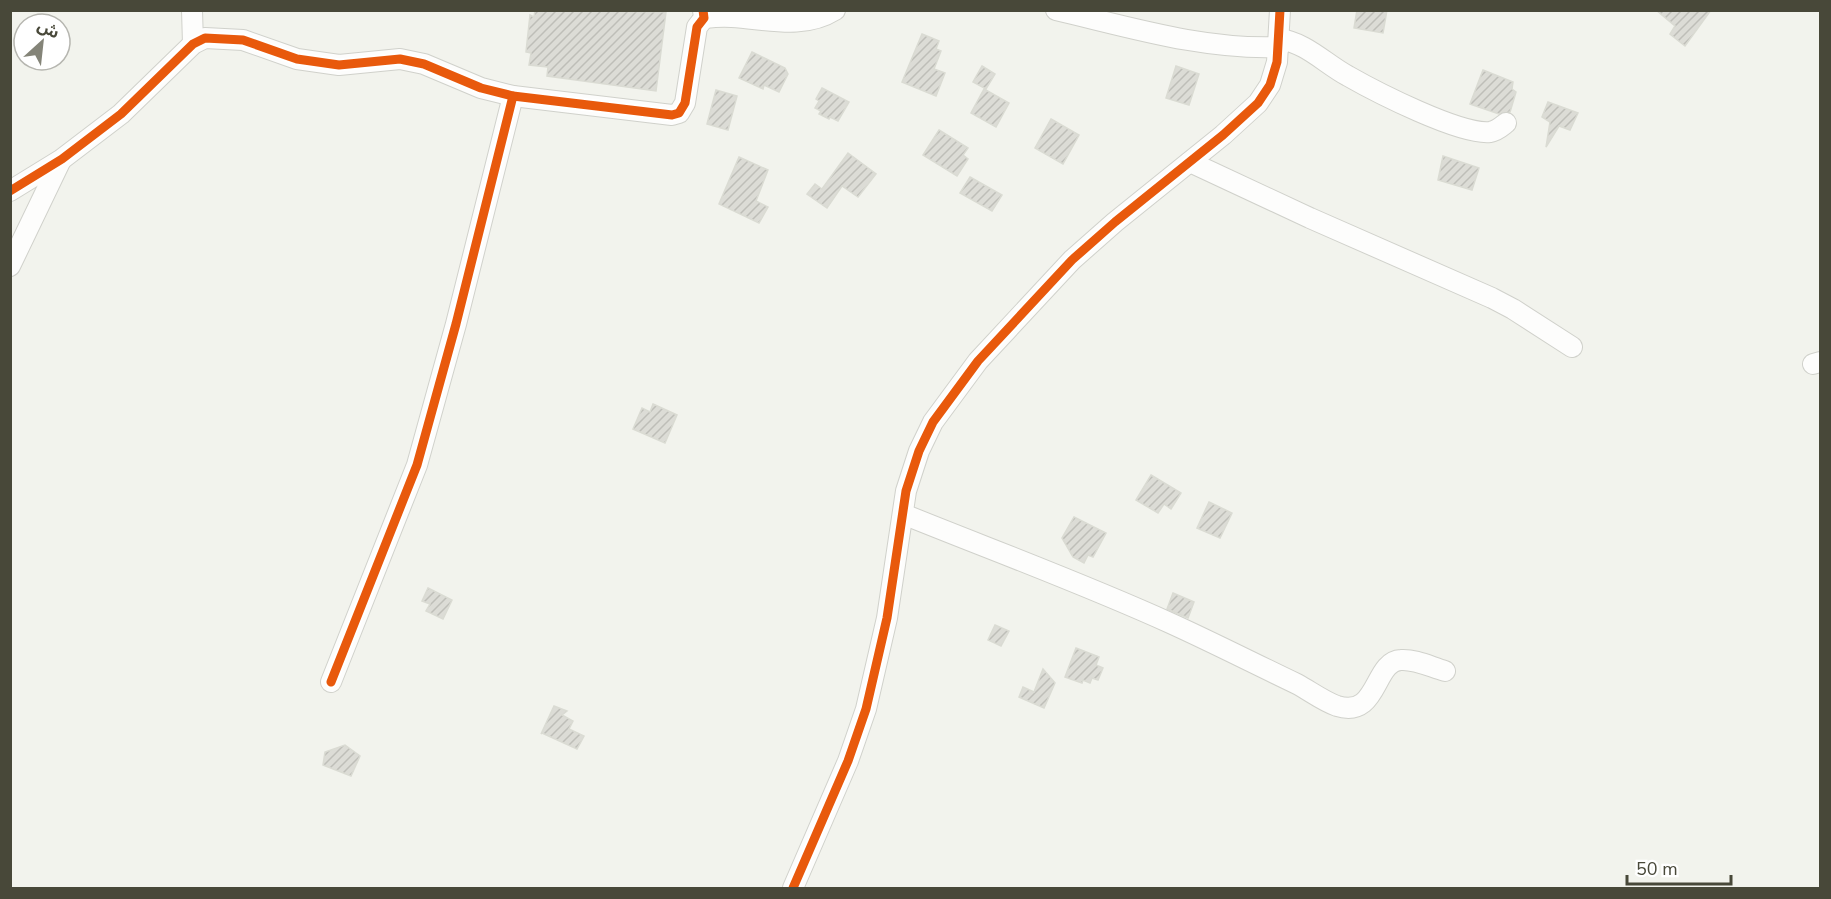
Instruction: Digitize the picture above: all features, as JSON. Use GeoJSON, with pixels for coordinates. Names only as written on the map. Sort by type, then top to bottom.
{"type":"FeatureCollection","features":[{"type":"Feature","properties":{"kind":"street"},"geometry":{"type":"LineString","coordinates":[[192,10],[193,44]]}},
{"type":"Feature","properties":{"kind":"street"},"geometry":{"type":"LineString","coordinates":[[10,191],[62,159],[122,114],[193,44],[205,38],[243,40],[297,58],[339,65],[400,59],[424,64],[481,88],[513,96],[672,115],[679,113],[685,103],[697,27],[703,14],[786,22],[824,17],[834,10]]}},
{"type":"Feature","properties":{"kind":"street"},"geometry":{"type":"LineString","coordinates":[[1056,10],[1192,40],[1250,48],[1288,40],[1309,49],[1370,88],[1442,120],[1464,128],[1488,132],[1506,123]]}},
{"type":"Feature","properties":{"kind":"street"},"geometry":{"type":"LineString","coordinates":[[793,888],[848,761],[866,709],[887,618],[906,491],[919,451],[933,422],[978,361],[1072,260],[1258,103],[1270,85],[1277,62],[1280,10]]}},
{"type":"Feature","properties":{"kind":"street"},"geometry":{"type":"LineString","coordinates":[[331,682],[417,465],[456,324],[513,96]]}},
{"type":"Feature","properties":{"kind":"street"},"geometry":{"type":"LineString","coordinates":[[10,266],[62,159]]}},
{"type":"Feature","properties":{"kind":"street"},"geometry":{"type":"LineString","coordinates":[[1190,162],[1492,298],[1572,347]]}},
{"type":"Feature","properties":{"kind":"street"},"geometry":{"type":"LineString","coordinates":[[903,514],[1169,622],[1335,705],[1346,708],[1356,707],[1372,692],[1387,666],[1398,659],[1445,671]]}},
{"type":"Feature","properties":{"kind":"building"},"geometry":{"type":"Polygon","coordinates":[[[535,10],[666,12],[656,91],[547,76],[548,67],[529,65],[531,53],[526,52],[530,15],[534,17],[535,10]]]}},
{"type":"Feature","properties":{"kind":"building"},"geometry":{"type":"Polygon","coordinates":[[[1357,10],[1387,10],[1383,33],[1354,28],[1357,10]]]}},
{"type":"Feature","properties":{"kind":"building"},"geometry":{"type":"Polygon","coordinates":[[[1656,10],[1711,10],[1685,46],[1670,34],[1675,26],[1656,10]]]}},
{"type":"Feature","properties":{"kind":"building"},"geometry":{"type":"Polygon","coordinates":[[[922,34],[939,41],[936,49],[941,51],[934,69],[945,73],[936,96],[902,82],[922,34]]]}},
{"type":"Feature","properties":{"kind":"building"},"geometry":{"type":"Polygon","coordinates":[[[752,52],[785,68],[788,74],[779,92],[764,85],[763,89],[739,78],[752,52]]]}},
{"type":"Feature","properties":{"kind":"building"},"geometry":{"type":"Polygon","coordinates":[[[982,66],[995,74],[986,89],[973,82],[982,66]]]}},
{"type":"Feature","properties":{"kind":"building"},"geometry":{"type":"Polygon","coordinates":[[[1176,66],[1199,74],[1189,105],[1166,98],[1176,66]]]}},
{"type":"Feature","properties":{"kind":"building"},"geometry":{"type":"Polygon","coordinates":[[[1483,70],[1513,82],[1512,89],[1516,92],[1510,112],[1499,114],[1470,104],[1483,70]]]}},
{"type":"Feature","properties":{"kind":"building"},"geometry":{"type":"Polygon","coordinates":[[[822,88],[849,102],[838,121],[819,114],[821,111],[815,108],[819,101],[816,99],[822,88]]]}},
{"type":"Feature","properties":{"kind":"building"},"geometry":{"type":"Polygon","coordinates":[[[984,89],[1009,103],[996,127],[971,113],[984,89]]]}},
{"type":"Feature","properties":{"kind":"building"},"geometry":{"type":"Polygon","coordinates":[[[716,90],[737,96],[728,130],[707,124],[716,90]]]}},
{"type":"Feature","properties":{"kind":"building"},"geometry":{"type":"Polygon","coordinates":[[[1548,102],[1578,113],[1570,130],[1559,126],[1546,147],[1550,122],[1542,117],[1548,102]]]}},
{"type":"Feature","properties":{"kind":"building"},"geometry":{"type":"Polygon","coordinates":[[[1051,119],[1079,135],[1063,164],[1035,148],[1051,119]]]}},
{"type":"Feature","properties":{"kind":"building"},"geometry":{"type":"Polygon","coordinates":[[[939,130],[968,148],[963,155],[968,159],[957,176],[923,155],[939,130]]]}},
{"type":"Feature","properties":{"kind":"building"},"geometry":{"type":"Polygon","coordinates":[[[848,153],[876,174],[858,197],[842,186],[827,208],[807,194],[815,184],[822,189],[848,153]]]}},
{"type":"Feature","properties":{"kind":"building"},"geometry":{"type":"Polygon","coordinates":[[[1443,156],[1479,168],[1472,190],[1438,180],[1443,156]]]}},
{"type":"Feature","properties":{"kind":"building"},"geometry":{"type":"Polygon","coordinates":[[[739,157],[768,170],[756,201],[768,207],[759,223],[719,204],[739,157]]]}},
{"type":"Feature","properties":{"kind":"building"},"geometry":{"type":"Polygon","coordinates":[[[970,177],[1002,195],[992,211],[960,193],[970,177]]]}},
{"type":"Feature","properties":{"kind":"building"},"geometry":{"type":"Polygon","coordinates":[[[653,404],[677,415],[665,443],[633,429],[642,408],[650,412],[653,404]]]}},
{"type":"Feature","properties":{"kind":"building"},"geometry":{"type":"Polygon","coordinates":[[[1151,475],[1181,493],[1171,509],[1164,504],[1158,513],[1136,500],[1151,475]]]}},
{"type":"Feature","properties":{"kind":"building"},"geometry":{"type":"Polygon","coordinates":[[[1209,502],[1232,513],[1220,538],[1197,528],[1209,502]]]}},
{"type":"Feature","properties":{"kind":"building"},"geometry":{"type":"Polygon","coordinates":[[[1074,517],[1106,533],[1093,557],[1088,555],[1084,563],[1073,557],[1062,538],[1074,517]]]}},
{"type":"Feature","properties":{"kind":"building"},"geometry":{"type":"Polygon","coordinates":[[[428,588],[452,600],[443,619],[426,611],[430,604],[422,601],[428,588]]]}},
{"type":"Feature","properties":{"kind":"building"},"geometry":{"type":"Polygon","coordinates":[[[1173,593],[1194,602],[1188,618],[1167,609],[1173,593]]]}},
{"type":"Feature","properties":{"kind":"building"},"geometry":{"type":"Polygon","coordinates":[[[995,625],[1009,631],[1001,646],[988,640],[995,625]]]}},
{"type":"Feature","properties":{"kind":"building"},"geometry":{"type":"Polygon","coordinates":[[[1076,648],[1099,657],[1096,665],[1103,668],[1098,680],[1092,678],[1090,683],[1083,680],[1082,683],[1065,677],[1076,648]]]}},
{"type":"Feature","properties":{"kind":"building"},"geometry":{"type":"Polygon","coordinates":[[[1043,669],[1055,683],[1044,708],[1019,697],[1023,687],[1034,692],[1043,669]]]}},
{"type":"Feature","properties":{"kind":"building"},"geometry":{"type":"Polygon","coordinates":[[[554,706],[567,711],[562,715],[573,721],[569,729],[584,736],[577,749],[541,734],[554,706]]]}},
{"type":"Feature","properties":{"kind":"building"},"geometry":{"type":"Polygon","coordinates":[[[345,745],[360,756],[351,776],[323,765],[325,752],[345,745]]]}},
{"type":"Feature","properties":{"kind":"cycle path"},"geometry":{"type":"LineString","coordinates":[[10,191],[62,159],[121,114],[193,44],[205,38],[243,40],[297,59],[339,65],[400,59],[424,64],[481,88],[513,96],[672,115],[679,113],[685,103],[697,27],[704,18],[703,10]]}},
{"type":"Feature","properties":{"kind":"cycle path"},"geometry":{"type":"LineString","coordinates":[[793,888],[848,761],[866,709],[887,618],[906,491],[919,451],[933,422],[978,361],[1072,260],[1115,222],[1223,135],[1258,103],[1270,85],[1277,62],[1280,10]]}},
{"type":"Feature","properties":{"kind":"cycle path"},"geometry":{"type":"LineString","coordinates":[[331,682],[417,465],[456,324],[513,96]]}}]}
